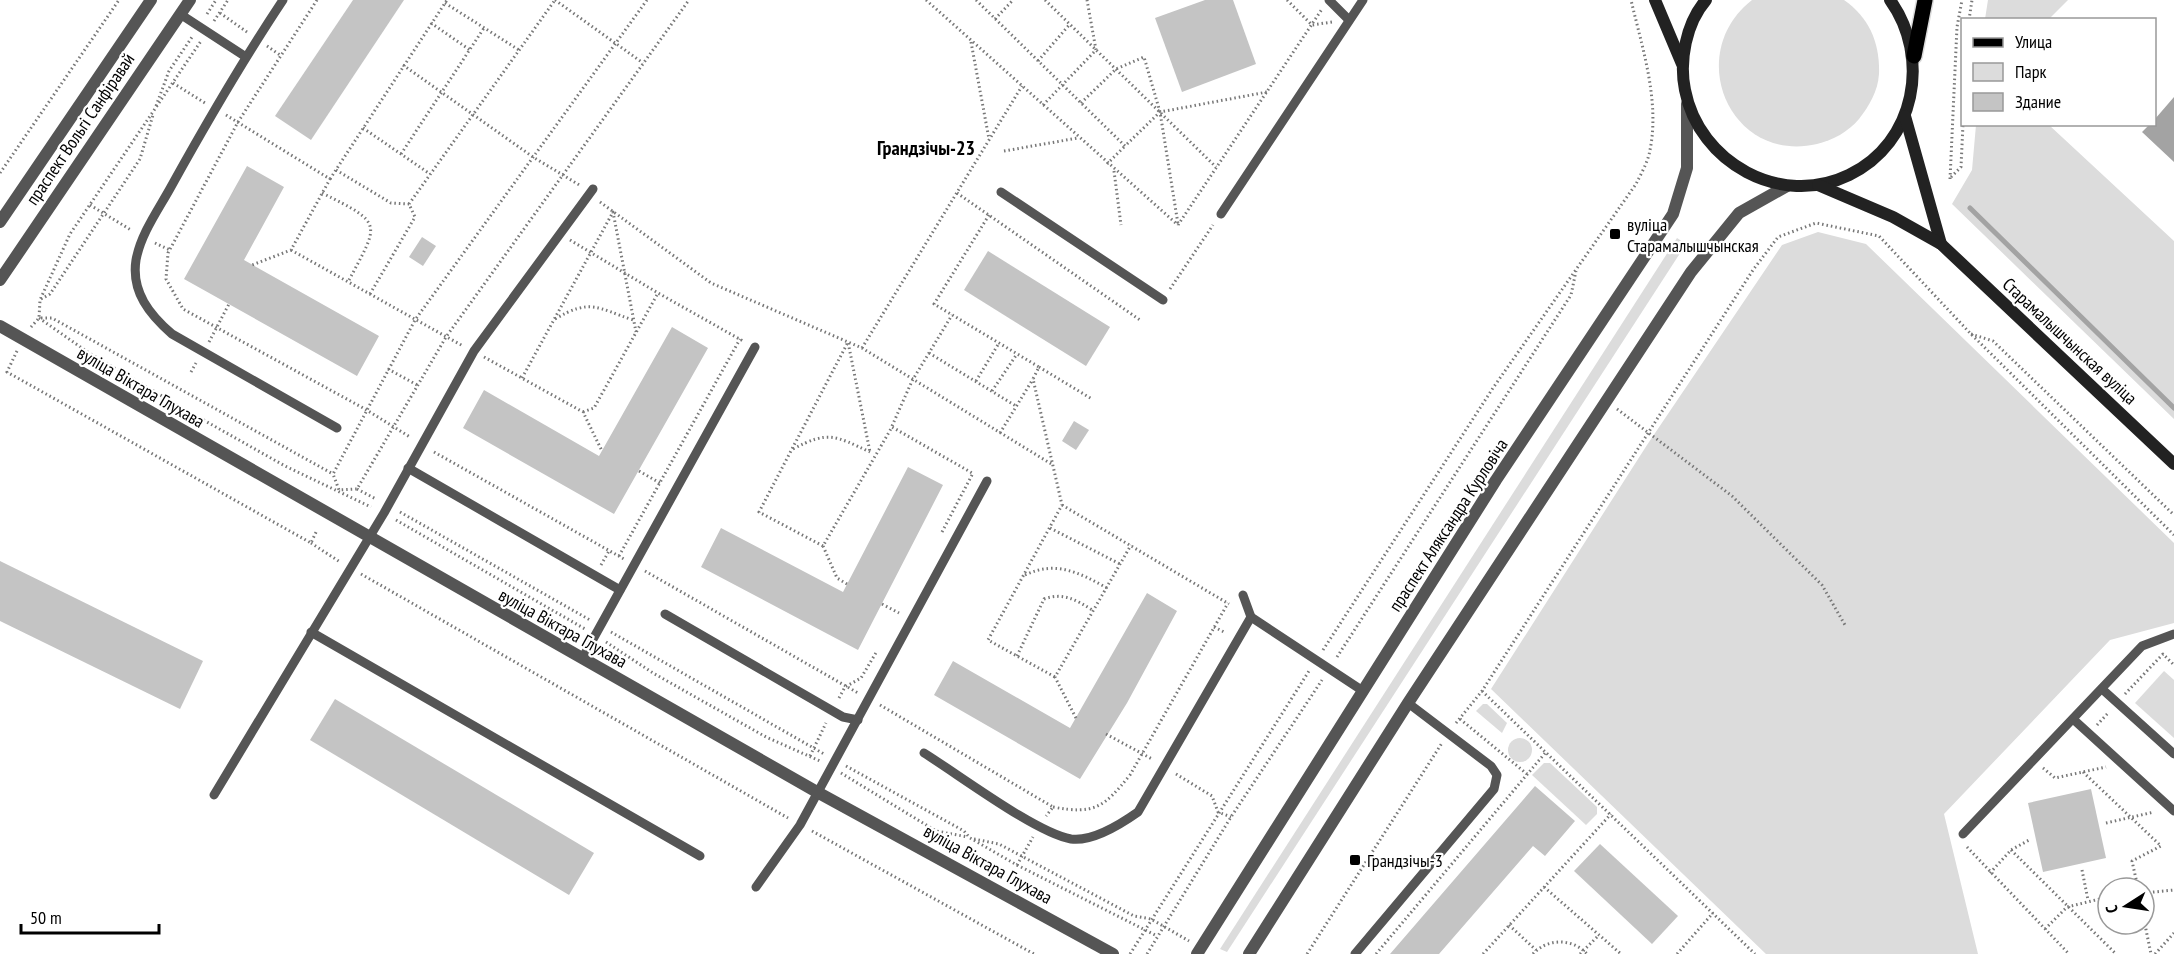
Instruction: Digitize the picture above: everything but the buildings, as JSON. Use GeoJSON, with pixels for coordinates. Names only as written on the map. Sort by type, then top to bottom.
{"type":"FeatureCollection","features":[{"type":"Feature","properties":{"kind":"main road"},"geometry":{"type":"LineString","coordinates":[[1655,0],[1683,64]]}},
{"type":"Feature","properties":{"kind":"main road"},"geometry":{"type":"LineString","coordinates":[[1687,103],[1683,64],[1689,31],[1706,0]]}},
{"type":"Feature","properties":{"kind":"main road","name":"Старамалышчынская вуліца"},"geometry":{"type":"LineString","coordinates":[[1687,103],[1703,136],[1726,161],[1749,175],[1787,186],[1818,185],[1850,175],[1877,156],[1893,137],[1905,116],[1913,87],[1914,56],[1909,34],[1890,0]]}},
{"type":"Feature","properties":{"kind":"main road"},"geometry":{"type":"LineString","coordinates":[[1914,56],[1925,0]]}},
{"type":"Feature","properties":{"kind":"main road"},"geometry":{"type":"LineString","coordinates":[[1905,116],[1941,244]]}},
{"type":"Feature","properties":{"kind":"main road","name":"Старамалышчынская вуліца"},"geometry":{"type":"LineString","coordinates":[[1818,185],[1893,217],[1941,244],[2174,464]]}},
{"type":"Feature","properties":{"kind":"street","name":"праспект Вольгі Санфіравай"},"geometry":{"type":"LineString","coordinates":[[0,222],[151,0]]}},
{"type":"Feature","properties":{"kind":"street","name":"праспект Вольгі Санфіравай"},"geometry":{"type":"LineString","coordinates":[[0,280],[190,0]]}},
{"type":"Feature","properties":{"kind":"street","name":"праспект Аляксандра Курловіча"},"geometry":{"type":"LineString","coordinates":[[1197,954],[1496,480],[1673,214],[1687,168],[1689,141],[1687,103]]}},
{"type":"Feature","properties":{"kind":"street"},"geometry":{"type":"LineString","coordinates":[[1249,954],[1408,703],[1606,400],[1714,240],[1739,213],[1787,186]]}},
{"type":"Feature","properties":{"kind":"street","name":"вуліца Віктара Глухава"},"geometry":{"type":"LineString","coordinates":[[0,326],[817,792],[1113,954]]}},
{"type":"Feature","properties":{"kind":"lane"},"geometry":{"type":"LineString","coordinates":[[283,0],[246,57],[144,237],[136,261],[137,285],[143,304],[156,321],[172,334],[337,428]]}},
{"type":"Feature","properties":{"kind":"lane"},"geometry":{"type":"LineString","coordinates":[[1328,0],[1349,20]]}},
{"type":"Feature","properties":{"kind":"lane"},"geometry":{"type":"LineString","coordinates":[[1221,214],[1363,0]]}},
{"type":"Feature","properties":{"kind":"lane"},"geometry":{"type":"LineString","coordinates":[[180,14],[246,57]]}},
{"type":"Feature","properties":{"kind":"lane"},"geometry":{"type":"LineString","coordinates":[[214,795],[367,537],[386,509],[474,351],[592,191]]}},
{"type":"Feature","properties":{"kind":"lane"},"geometry":{"type":"LineString","coordinates":[[1001,192],[1163,300]]}},
{"type":"Feature","properties":{"kind":"lane"},"geometry":{"type":"LineString","coordinates":[[582,659],[755,347]]}},
{"type":"Feature","properties":{"kind":"lane"},"geometry":{"type":"LineString","coordinates":[[408,468],[620,590]]}},
{"type":"Feature","properties":{"kind":"lane"},"geometry":{"type":"LineString","coordinates":[[756,887],[800,825],[987,481]]}},
{"type":"Feature","properties":{"kind":"lane"},"geometry":{"type":"LineString","coordinates":[[1243,595],[1251,617],[1363,691]]}},
{"type":"Feature","properties":{"kind":"lane"},"geometry":{"type":"LineString","coordinates":[[665,614],[843,717],[858,720]]}},
{"type":"Feature","properties":{"kind":"lane"},"geometry":{"type":"LineString","coordinates":[[924,753],[1039,826],[1072,839],[1112,831],[1138,812],[1165,768],[1229,651],[1251,617]]}},
{"type":"Feature","properties":{"kind":"lane"},"geometry":{"type":"LineString","coordinates":[[311,632],[700,856]]}},
{"type":"Feature","properties":{"kind":"lane"},"geometry":{"type":"LineString","coordinates":[[1963,838],[2142,646],[2174,634]]}},
{"type":"Feature","properties":{"kind":"lane"},"geometry":{"type":"LineString","coordinates":[[2102,689],[2174,754]]}},
{"type":"Feature","properties":{"kind":"lane"},"geometry":{"type":"LineString","coordinates":[[1356,954],[1494,789],[1497,775],[1491,766],[1408,703]]}},
{"type":"Feature","properties":{"kind":"lane"},"geometry":{"type":"LineString","coordinates":[[2073,719],[2174,811]]}},
{"type":"Feature","properties":{"kind":"path"},"geometry":{"type":"LineString","coordinates":[[0,173],[119,0]]}},
{"type":"Feature","properties":{"kind":"path"},"geometry":{"type":"LineString","coordinates":[[0,375],[7,372],[22,340],[39,318],[40,300],[70,234],[154,111],[203,30],[216,0]]}},
{"type":"Feature","properties":{"kind":"path"},"geometry":{"type":"LineString","coordinates":[[40,300],[50,294],[140,159],[169,71],[228,0]]}},
{"type":"Feature","properties":{"kind":"path"},"geometry":{"type":"LineString","coordinates":[[317,0],[238,122],[170,250],[166,279],[183,309],[365,409],[421,445],[845,687],[861,678],[877,650]]}},
{"type":"Feature","properties":{"kind":"path"},"geometry":{"type":"LineString","coordinates":[[409,204],[475,116],[555,0],[643,63]]}},
{"type":"Feature","properties":{"kind":"path"},"geometry":{"type":"LineString","coordinates":[[333,474],[365,409],[415,320],[647,0]]}},
{"type":"Feature","properties":{"kind":"path"},"geometry":{"type":"LineString","coordinates":[[357,489],[396,428],[446,337],[689,0]]}},
{"type":"Feature","properties":{"kind":"path"},"geometry":{"type":"LineString","coordinates":[[926,0],[1178,225]]}},
{"type":"Feature","properties":{"kind":"path"},"geometry":{"type":"LineString","coordinates":[[976,0],[1125,146]]}},
{"type":"Feature","properties":{"kind":"path"},"geometry":{"type":"LineString","coordinates":[[995,19],[1013,0]]}},
{"type":"Feature","properties":{"kind":"path"},"geometry":{"type":"LineString","coordinates":[[1045,0],[1216,167]]}},
{"type":"Feature","properties":{"kind":"path"},"geometry":{"type":"LineString","coordinates":[[1087,0],[1096,50]]}},
{"type":"Feature","properties":{"kind":"path"},"geometry":{"type":"LineString","coordinates":[[1287,0],[1312,25]]}},
{"type":"Feature","properties":{"kind":"path"},"geometry":{"type":"LineString","coordinates":[[1178,225],[1328,0]]}},
{"type":"Feature","properties":{"kind":"path"},"geometry":{"type":"LineString","coordinates":[[1130,954],[1218,812],[1493,388],[1636,184],[1650,151],[1650,92],[1631,0]]}},
{"type":"Feature","properties":{"kind":"path"},"geometry":{"type":"LineString","coordinates":[[1962,0],[1957,27],[1950,179],[1961,167],[1963,126]]}},
{"type":"Feature","properties":{"kind":"path"},"geometry":{"type":"LineString","coordinates":[[1970,18],[1972,0]]}},
{"type":"Feature","properties":{"kind":"path"},"geometry":{"type":"LineString","coordinates":[[252,265],[291,250],[330,179],[446,1],[520,51]]}},
{"type":"Feature","properties":{"kind":"path"},"geometry":{"type":"LineString","coordinates":[[431,23],[470,50]]}},
{"type":"Feature","properties":{"kind":"path"},"geometry":{"type":"LineString","coordinates":[[1038,61],[1070,24]]}},
{"type":"Feature","properties":{"kind":"path"},"geometry":{"type":"LineString","coordinates":[[401,154],[484,28]]}},
{"type":"Feature","properties":{"kind":"path"},"geometry":{"type":"LineString","coordinates":[[971,40],[989,141]]}},
{"type":"Feature","properties":{"kind":"path"},"geometry":{"type":"LineString","coordinates":[[1043,105],[1064,86],[1096,50]]}},
{"type":"Feature","properties":{"kind":"path"},"geometry":{"type":"LineString","coordinates":[[1081,103],[1116,69],[1144,57],[1160,112],[1178,225]]}},
{"type":"Feature","properties":{"kind":"path"},"geometry":{"type":"LineString","coordinates":[[403,65],[534,157],[592,191],[613,212],[711,283],[862,348],[912,381],[1053,465]]}},
{"type":"Feature","properties":{"kind":"path"},"geometry":{"type":"LineString","coordinates":[[862,348],[1022,86]]}},
{"type":"Feature","properties":{"kind":"path"},"geometry":{"type":"LineString","coordinates":[[1107,164],[1160,112],[1267,92]]}},
{"type":"Feature","properties":{"kind":"path"},"geometry":{"type":"LineString","coordinates":[[238,122],[330,179]]}},
{"type":"Feature","properties":{"kind":"path"},"geometry":{"type":"LineString","coordinates":[[363,128],[430,174]]}},
{"type":"Feature","properties":{"kind":"path"},"geometry":{"type":"LineString","coordinates":[[1004,151],[1078,138]]}},
{"type":"Feature","properties":{"kind":"path"},"geometry":{"type":"LineString","coordinates":[[336,170],[391,203],[409,204]]}},
{"type":"Feature","properties":{"kind":"path"},"geometry":{"type":"LineString","coordinates":[[1114,170],[1121,225]]}},
{"type":"Feature","properties":{"kind":"path"},"geometry":{"type":"LineString","coordinates":[[322,193],[361,213],[371,225],[372,236],[348,282]]}},
{"type":"Feature","properties":{"kind":"path"},"geometry":{"type":"LineString","coordinates":[[957,194],[1140,320]]}},
{"type":"Feature","properties":{"kind":"path"},"geometry":{"type":"LineString","coordinates":[[370,294],[415,217],[409,204]]}},
{"type":"Feature","properties":{"kind":"path"},"geometry":{"type":"LineString","coordinates":[[90,205],[104,215],[170,250]]}},
{"type":"Feature","properties":{"kind":"path"},"geometry":{"type":"LineString","coordinates":[[522,378],[613,212]]}},
{"type":"Feature","properties":{"kind":"path"},"geometry":{"type":"LineString","coordinates":[[613,212],[636,332]]}},
{"type":"Feature","properties":{"kind":"path"},"geometry":{"type":"LineString","coordinates":[[1163,300],[1221,214]]}},
{"type":"Feature","properties":{"kind":"path"},"geometry":{"type":"LineString","coordinates":[[989,215],[934,304],[1092,399]]}},
{"type":"Feature","properties":{"kind":"path"},"geometry":{"type":"LineString","coordinates":[[1309,953],[1449,733],[1482,691],[1647,432],[1753,270],[1778,237],[1816,223],[1879,236],[1970,333],[2174,535]]}},
{"type":"Feature","properties":{"kind":"path"},"geometry":{"type":"LineString","coordinates":[[560,234],[658,293],[755,347]]}},
{"type":"Feature","properties":{"kind":"path"},"geometry":{"type":"LineString","coordinates":[[291,250],[583,412],[602,451]]}},
{"type":"Feature","properties":{"kind":"path"},"geometry":{"type":"LineString","coordinates":[[1147,954],[1231,817],[1330,669],[1571,296],[1576,270]]}},
{"type":"Feature","properties":{"kind":"path"},"geometry":{"type":"LineString","coordinates":[[583,412],[594,408],[658,293]]}},
{"type":"Feature","properties":{"kind":"path"},"geometry":{"type":"LineString","coordinates":[[554,320],[575,307],[595,306],[633,320]]}},
{"type":"Feature","properties":{"kind":"path"},"geometry":{"type":"LineString","coordinates":[[824,546],[892,427],[912,381],[952,315]]}},
{"type":"Feature","properties":{"kind":"path"},"geometry":{"type":"LineString","coordinates":[[39,318],[52,318],[333,474],[339,490]]}},
{"type":"Feature","properties":{"kind":"path"},"geometry":{"type":"LineString","coordinates":[[39,318],[89,352],[184,410],[285,466],[386,509],[600,626],[833,763],[936,831],[999,844],[1134,916],[1151,919],[1164,926]]}},
{"type":"Feature","properties":{"kind":"path"},"geometry":{"type":"LineString","coordinates":[[1970,333],[1993,341],[2174,515]]}},
{"type":"Feature","properties":{"kind":"path"},"geometry":{"type":"LineString","coordinates":[[619,556],[740,339]]}},
{"type":"Feature","properties":{"kind":"path"},"geometry":{"type":"LineString","coordinates":[[847,584],[837,578],[824,546],[759,512],[848,342]]}},
{"type":"Feature","properties":{"kind":"path"},"geometry":{"type":"LineString","coordinates":[[848,342],[870,452]]}},
{"type":"Feature","properties":{"kind":"path"},"geometry":{"type":"LineString","coordinates":[[976,381],[999,343]]}},
{"type":"Feature","properties":{"kind":"path"},"geometry":{"type":"LineString","coordinates":[[929,353],[1016,406]]}},
{"type":"Feature","properties":{"kind":"path"},"geometry":{"type":"LineString","coordinates":[[992,391],[1017,354]]}},
{"type":"Feature","properties":{"kind":"path"},"geometry":{"type":"LineString","coordinates":[[1000,433],[1039,367]]}},
{"type":"Feature","properties":{"kind":"path"},"geometry":{"type":"LineString","coordinates":[[388,369],[419,386]]}},
{"type":"Feature","properties":{"kind":"path"},"geometry":{"type":"LineString","coordinates":[[7,372],[311,543],[350,568],[800,825],[1034,954]]}},
{"type":"Feature","properties":{"kind":"path"},"geometry":{"type":"LineString","coordinates":[[1033,379],[1062,505],[988,640],[1055,677],[1076,718]]}},
{"type":"Feature","properties":{"kind":"path"},"geometry":{"type":"LineString","coordinates":[[1606,400],[1732,496],[1822,585],[1845,625]]}},
{"type":"Feature","properties":{"kind":"path"},"geometry":{"type":"LineString","coordinates":[[892,427],[987,481]]}},
{"type":"Feature","properties":{"kind":"path"},"geometry":{"type":"LineString","coordinates":[[792,449],[818,436],[840,438],[876,455]]}},
{"type":"Feature","properties":{"kind":"path"},"geometry":{"type":"LineString","coordinates":[[639,471],[675,491]]}},
{"type":"Feature","properties":{"kind":"path"},"geometry":{"type":"LineString","coordinates":[[941,533],[973,473]]}},
{"type":"Feature","properties":{"kind":"path"},"geometry":{"type":"LineString","coordinates":[[339,490],[357,489],[653,673],[766,737],[833,763],[964,831],[970,838]]}},
{"type":"Feature","properties":{"kind":"path"},"geometry":{"type":"LineString","coordinates":[[1053,807],[1079,812],[1097,809],[1115,794],[1131,775],[1228,603],[1062,505]]}},
{"type":"Feature","properties":{"kind":"path"},"geometry":{"type":"LineString","coordinates":[[1050,528],[1120,564]]}},
{"type":"Feature","properties":{"kind":"path"},"geometry":{"type":"LineString","coordinates":[[311,543],[317,530]]}},
{"type":"Feature","properties":{"kind":"path"},"geometry":{"type":"LineString","coordinates":[[1055,677],[1131,545]]}},
{"type":"Feature","properties":{"kind":"path"},"geometry":{"type":"LineString","coordinates":[[1023,576],[1047,567],[1065,568],[1107,588]]}},
{"type":"Feature","properties":{"kind":"path"},"geometry":{"type":"LineString","coordinates":[[1017,656],[1044,599],[1057,594],[1073,598],[1094,611]]}},
{"type":"Feature","properties":{"kind":"path"},"geometry":{"type":"LineString","coordinates":[[894,622],[904,603]]}},
{"type":"Feature","properties":{"kind":"path"},"geometry":{"type":"LineString","coordinates":[[882,604],[912,619]]}},
{"type":"Feature","properties":{"kind":"path"},"geometry":{"type":"LineString","coordinates":[[2089,734],[2163,654],[2174,665]]}},
{"type":"Feature","properties":{"kind":"path"},"geometry":{"type":"LineString","coordinates":[[1482,691],[1755,954]]}},
{"type":"Feature","properties":{"kind":"path"},"geometry":{"type":"LineString","coordinates":[[869,699],[903,717]]}},
{"type":"Feature","properties":{"kind":"path"},"geometry":{"type":"LineString","coordinates":[[1460,718],[1527,774]]}},
{"type":"Feature","properties":{"kind":"path"},"geometry":{"type":"LineString","coordinates":[[1106,734],[1212,796],[1218,812],[1231,817]]}},
{"type":"Feature","properties":{"kind":"path"},"geometry":{"type":"LineString","coordinates":[[1376,954],[1546,752]]}},
{"type":"Feature","properties":{"kind":"path"},"geometry":{"type":"LineString","coordinates":[[2037,762],[2055,778],[2115,765]]}},
{"type":"Feature","properties":{"kind":"path"},"geometry":{"type":"LineString","coordinates":[[2084,772],[2161,846],[2132,861],[2135,876]]}},
{"type":"Feature","properties":{"kind":"path"},"geometry":{"type":"LineString","coordinates":[[2106,823],[2162,810]]}},
{"type":"Feature","properties":{"kind":"path"},"geometry":{"type":"LineString","coordinates":[[1483,954],[1611,814]]}},
{"type":"Feature","properties":{"kind":"path"},"geometry":{"type":"LineString","coordinates":[[1963,838],[1990,873],[2069,954]]}},
{"type":"Feature","properties":{"kind":"path"},"geometry":{"type":"LineString","coordinates":[[1990,873],[2011,850],[2031,839]]}},
{"type":"Feature","properties":{"kind":"path"},"geometry":{"type":"LineString","coordinates":[[2011,850],[2116,954]]}},
{"type":"Feature","properties":{"kind":"path"},"geometry":{"type":"LineString","coordinates":[[1017,865],[1117,918],[1157,936]]}},
{"type":"Feature","properties":{"kind":"path"},"geometry":{"type":"LineString","coordinates":[[2082,870],[2088,900]]}},
{"type":"Feature","properties":{"kind":"path"},"geometry":{"type":"LineString","coordinates":[[1544,887],[1621,954]]}},
{"type":"Feature","properties":{"kind":"path"},"geometry":{"type":"LineString","coordinates":[[2156,892],[2174,890]]}},
{"type":"Feature","properties":{"kind":"path"},"geometry":{"type":"LineString","coordinates":[[2044,929],[2067,908],[2096,899]]}},
{"type":"Feature","properties":{"kind":"path"},"geometry":{"type":"LineString","coordinates":[[1677,954],[1713,913]]}},
{"type":"Feature","properties":{"kind":"path"},"geometry":{"type":"LineString","coordinates":[[1509,925],[1535,952],[1559,941],[1571,943],[1587,954]]}},
{"type":"Feature","properties":{"kind":"path"},"geometry":{"type":"LineString","coordinates":[[2153,954],[2174,933]]}},
{"type":"Feature","properties":{"kind":"path"},"geometry":{"type":"LineString","coordinates":[[1580,954],[1599,935]]}},
{"type":"Feature","properties":{"kind":"path"},"geometry":{"type":"LineString","coordinates":[[2148,936],[2153,954]]}},
{"type":"Feature","properties":{"kind":"green space"},"geometry":{"type":"Polygon","coordinates":[[[1752,0],[1844,0],[1867,23],[1878,52],[1878,80],[1875,92],[1866,109],[1855,124],[1845,132],[1817,144],[1786,146],[1760,138],[1740,121],[1726,100],[1719,75],[1721,48],[1731,23],[1752,0]]]}},
{"type":"Feature","properties":{"kind":"green space"},"geometry":{"type":"Polygon","coordinates":[[[1988,0],[2068,0],[2050,18],[1985,18],[1988,0]]]}},
{"type":"Feature","properties":{"kind":"green space"},"geometry":{"type":"Polygon","coordinates":[[[1976,126],[2050,126],[2174,241],[2174,419],[1952,204],[1972,170],[1976,126]]]}},
{"type":"Feature","properties":{"kind":"green space"},"geometry":{"type":"Polygon","coordinates":[[[1818,232],[1866,244],[2174,543],[2174,623],[2110,640],[1944,814],[1978,954],[1766,954],[1491,689],[1647,445],[1782,245],[1818,232]]]}},
{"type":"Feature","properties":{"kind":"green space"},"geometry":{"type":"Polygon","coordinates":[[[1677,238],[1686,244],[1227,952],[1220,949],[1677,238]]]}},
{"type":"Feature","properties":{"kind":"green space"},"geometry":{"type":"Polygon","coordinates":[[[2164,671],[2174,680],[2174,738],[2135,703],[2164,671]]]}},
{"type":"Feature","properties":{"kind":"green space"},"geometry":{"type":"Polygon","coordinates":[[[1483,704],[1487,704],[1507,723],[1502,733],[1476,711],[1483,704]]]}},
{"type":"Feature","properties":{"kind":"green space"},"geometry":{"type":"Polygon","coordinates":[[[1520,738],[1529,741],[1532,750],[1529,759],[1520,762],[1511,759],[1508,750],[1511,741],[1520,738]]]}},
{"type":"Feature","properties":{"kind":"green space"},"geometry":{"type":"Polygon","coordinates":[[[1544,763],[1550,763],[1597,807],[1597,814],[1586,825],[1532,775],[1544,763]]]}},
{"type":"Feature","properties":{"kind":"shaded area"},"geometry":{"type":"Polygon","coordinates":[[[2174,97],[2174,162],[2142,132],[2148,126],[2156,126],[2156,118],[2174,97]]]}},
{"type":"Feature","properties":{"kind":"waterway"},"geometry":{"type":"LineString","coordinates":[[1970,208],[2174,408]]}},
{"type":"Feature","properties":{"kind":"place","name":"вуліца Старамалышчынская"},"geometry":{"type":"Point","coordinates":[1615,234]}},
{"type":"Feature","properties":{"kind":"place","name":"Грандзічы-3"},"geometry":{"type":"Point","coordinates":[1355,860]}},
{"type":"Feature","properties":{"kind":"district","name":"Грандзічы-23"},"geometry":{"type":"Point","coordinates":[926,148]}}]}
